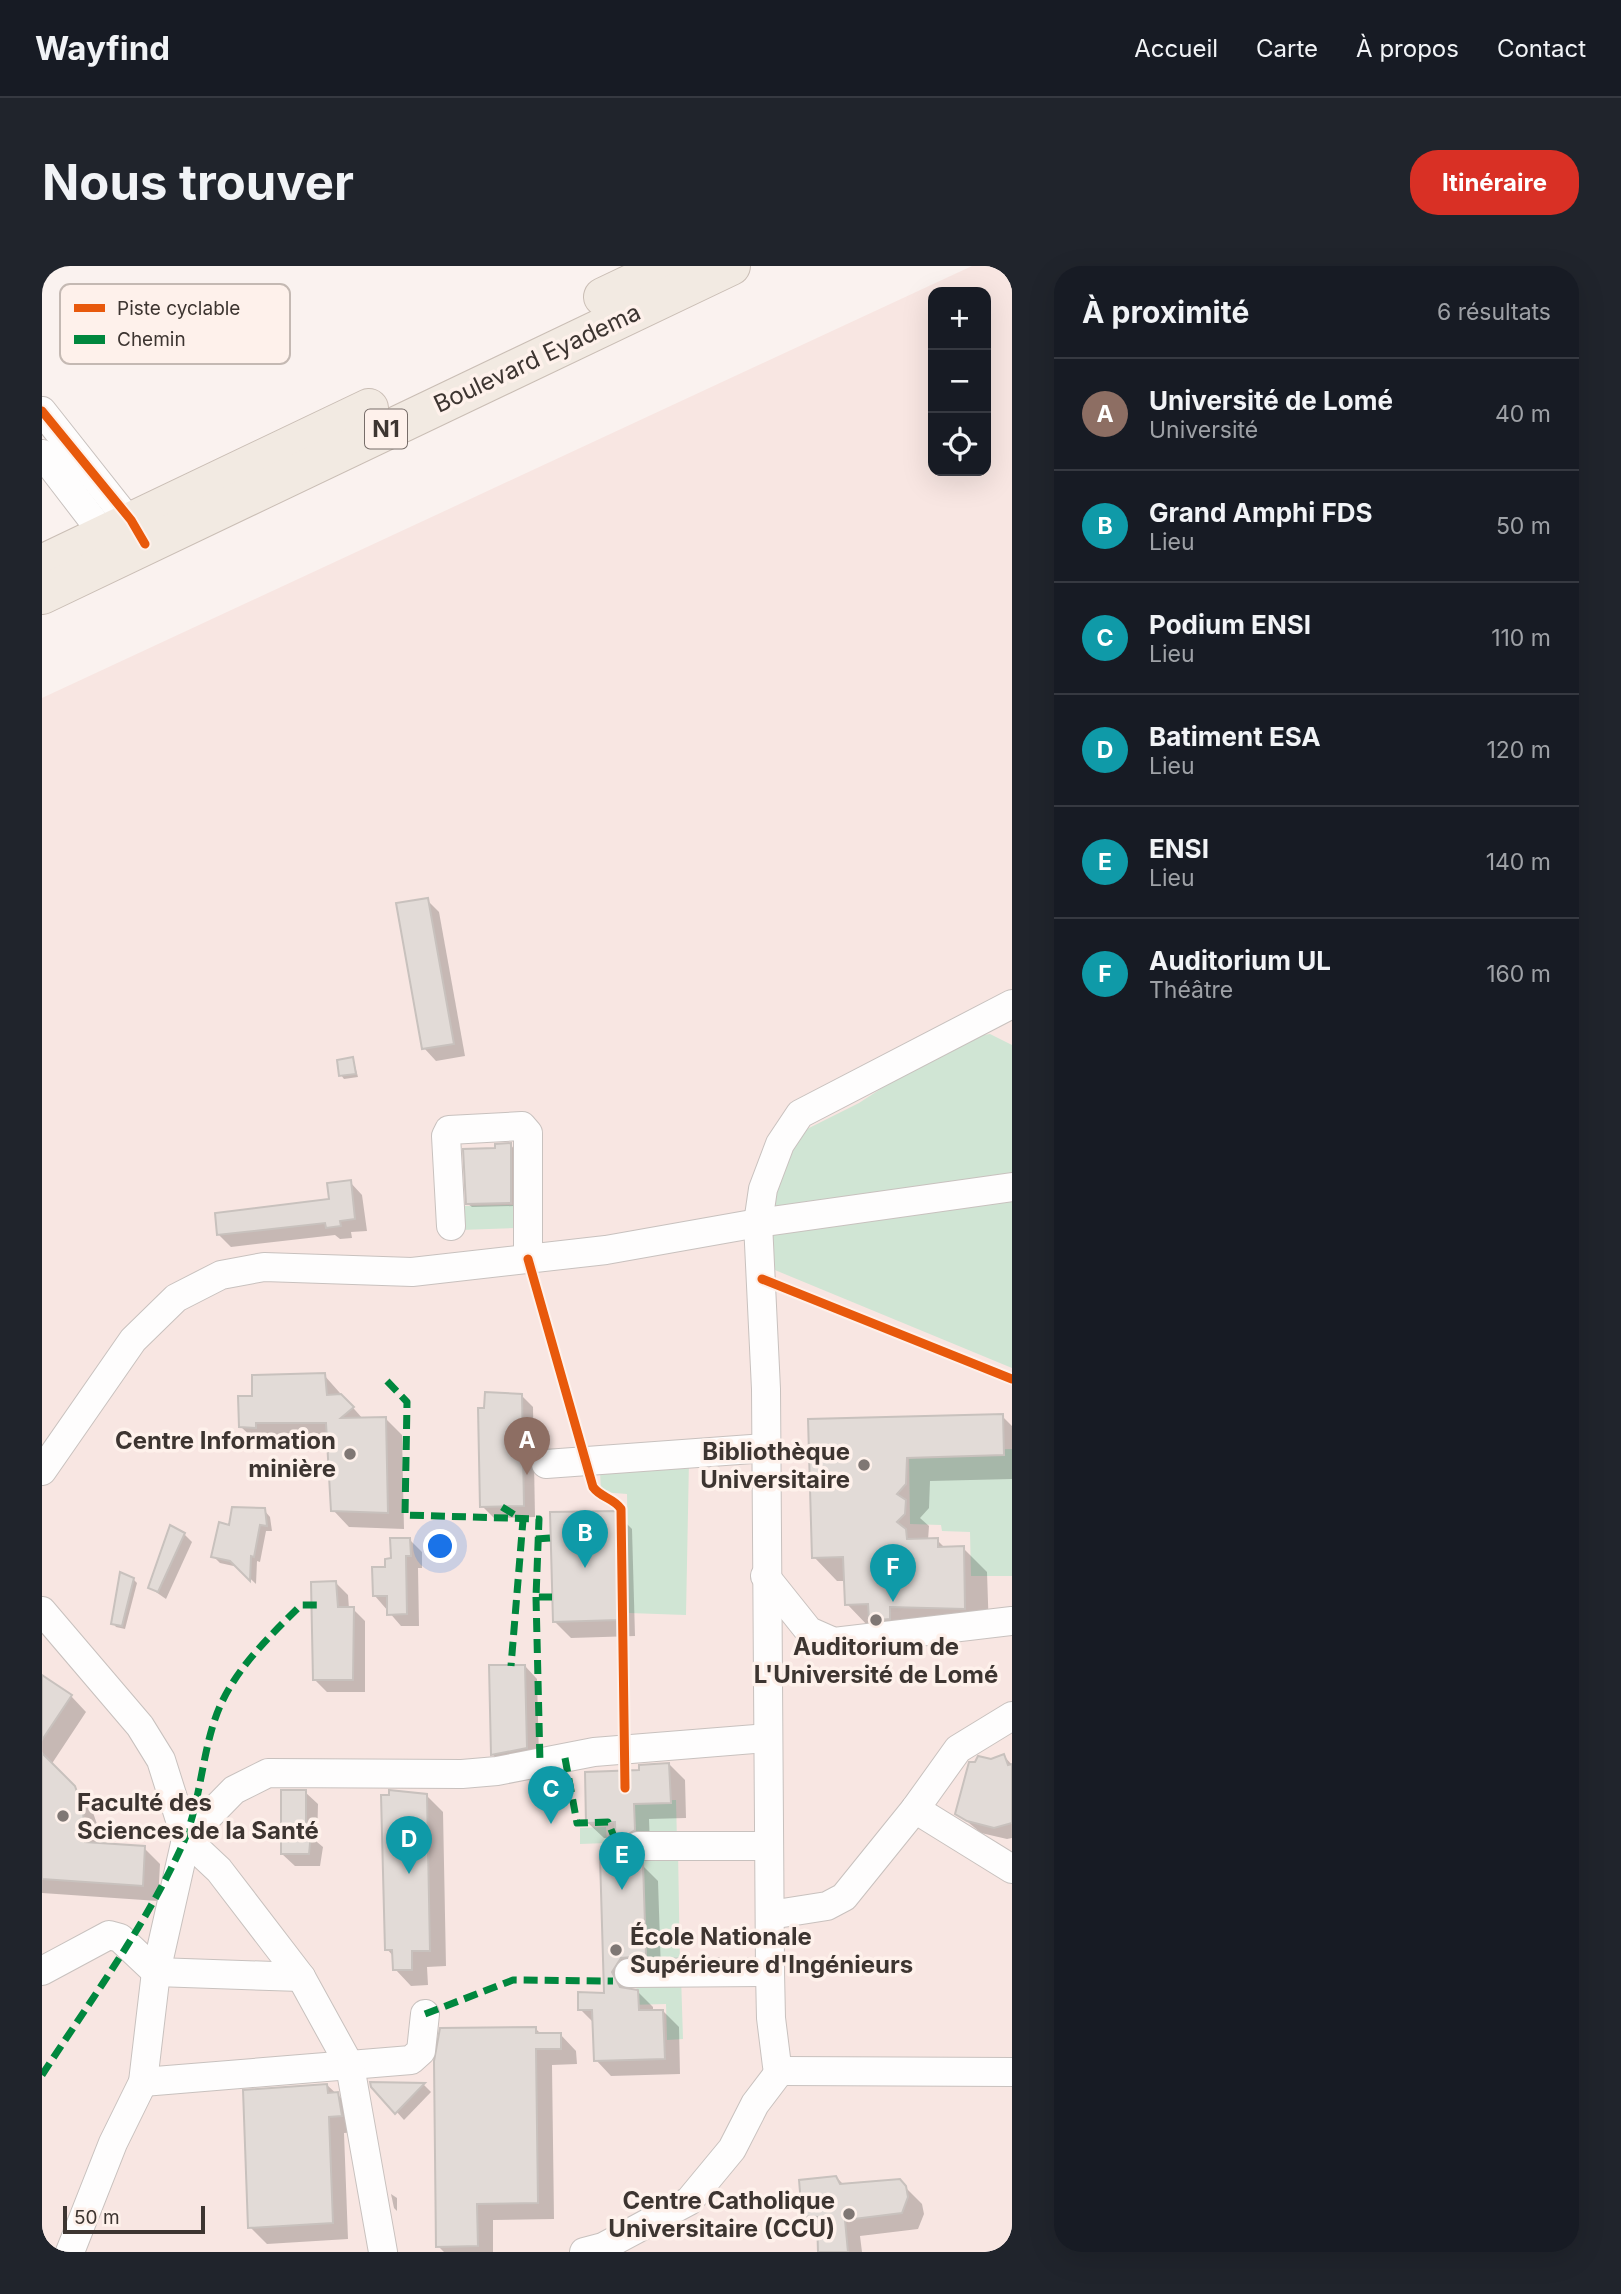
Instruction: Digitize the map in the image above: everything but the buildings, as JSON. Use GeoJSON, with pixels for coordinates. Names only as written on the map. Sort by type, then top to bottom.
{"type":"FeatureCollection","features":[{"type":"Feature","properties":{"kind":"highway","name":"N1"},"geometry":{"type":"LineString","coordinates":[[125,538],[668,266]]}},
{"type":"Feature","properties":{"kind":"highway","name":"Boulevard Eyadema"},"geometry":{"type":"LineString","coordinates":[[42,564],[125,538],[730,266]]}},
{"type":"Feature","properties":{"kind":"highway","name":"Boulevard Eyadema"},"geometry":{"type":"LineString","coordinates":[[42,596],[125,538]]}},
{"type":"Feature","properties":{"kind":"street"},"geometry":{"type":"LineString","coordinates":[[42,411],[125,538]]}},
{"type":"Feature","properties":{"kind":"street"},"geometry":{"type":"LineString","coordinates":[[42,454],[125,538]]}},
{"type":"Feature","properties":{"kind":"street"},"geometry":{"type":"LineString","coordinates":[[584,2252],[603,2247],[689,2201],[732,2150],[755,2104],[779,2071],[771,2018],[770,1972],[766,1448],[758,1223],[763,1189],[775,1155],[800,1114],[984,1016],[1012,1004]]}},
{"type":"Feature","properties":{"kind":"street"},"geometry":{"type":"LineString","coordinates":[[984,1016],[1012,1028]]}},
{"type":"Feature","properties":{"kind":"street"},"geometry":{"type":"LineString","coordinates":[[451,1226],[446,1136],[449,1130],[522,1126],[528,1133],[528,1259]]}},
{"type":"Feature","properties":{"kind":"street"},"geometry":{"type":"LineString","coordinates":[[42,1471],[133,1340],[176,1298],[221,1275],[264,1267],[412,1272],[606,1250],[758,1223],[1012,1187]]}},
{"type":"Feature","properties":{"kind":"street"},"geometry":{"type":"LineString","coordinates":[[546,1464],[766,1448]]}},
{"type":"Feature","properties":{"kind":"street"},"geometry":{"type":"LineString","coordinates":[[765,1576],[809,1630],[834,1642],[1012,1621]]}},
{"type":"Feature","properties":{"kind":"street"},"geometry":{"type":"LineString","coordinates":[[42,1611],[140,1726],[161,1760],[186,1839],[219,1870],[301,1977],[350,2066],[383,2252]]}},
{"type":"Feature","properties":{"kind":"street"},"geometry":{"type":"LineString","coordinates":[[770,1915],[837,1903],[915,1809],[958,1749],[1012,1716]]}},
{"type":"Feature","properties":{"kind":"street"},"geometry":{"type":"LineString","coordinates":[[70,2252],[113,2143],[143,2082],[156,1972],[186,1839],[233,1790],[268,1773],[462,1774],[497,1771],[594,1752],[768,1738]]}},
{"type":"Feature","properties":{"kind":"street"},"geometry":{"type":"LineString","coordinates":[[915,1809],[1012,1869]]}},
{"type":"Feature","properties":{"kind":"street"},"geometry":{"type":"LineString","coordinates":[[638,1846],[769,1846]]}},
{"type":"Feature","properties":{"kind":"street"},"geometry":{"type":"LineString","coordinates":[[42,1971],[109,1935],[120,1938],[156,1972],[301,1977]]}},
{"type":"Feature","properties":{"kind":"street"},"geometry":{"type":"LineString","coordinates":[[629,1973],[770,1972]]}},
{"type":"Feature","properties":{"kind":"street"},"geometry":{"type":"LineString","coordinates":[[143,2082],[237,2072],[411,2060],[421,2051],[425,2014]]}},
{"type":"Feature","properties":{"kind":"street"},"geometry":{"type":"LineString","coordinates":[[779,2071],[1012,2072]]}},
{"type":"Feature","properties":{"kind":"shaded area"},"geometry":{"type":"Polygon","coordinates":[[[972,266],[1012,266],[1012,2252],[42,2252],[42,698],[972,266]]]}},
{"type":"Feature","properties":{"kind":"green space"},"geometry":{"type":"Polygon","coordinates":[[[990,1034],[1012,1045],[1012,1181],[768,1209],[797,1134],[859,1103],[957,1039],[990,1034]]]}},
{"type":"Feature","properties":{"kind":"green space"},"geometry":{"type":"Polygon","coordinates":[[[1012,1200],[1012,1368],[770,1268],[770,1229],[1012,1200]]]}},
{"type":"Feature","properties":{"kind":"green space"},"geometry":{"type":"Polygon","coordinates":[[[515,1205],[516,1228],[461,1230],[461,1206],[515,1205]]]}},
{"type":"Feature","properties":{"kind":"green space"},"geometry":{"type":"Polygon","coordinates":[[[1012,1449],[1012,1576],[971,1576],[970,1532],[942,1531],[941,1525],[910,1524],[909,1451],[1012,1449]]]}},
{"type":"Feature","properties":{"kind":"green space"},"geometry":{"type":"Polygon","coordinates":[[[689,1460],[686,1615],[629,1613],[627,1494],[601,1492],[600,1471],[689,1460]]]}},
{"type":"Feature","properties":{"kind":"green space"},"geometry":{"type":"Polygon","coordinates":[[[676,1800],[677,1842],[634,1844],[633,1823],[622,1801],[676,1800]]]}},
{"type":"Feature","properties":{"kind":"green space"},"geometry":{"type":"Polygon","coordinates":[[[606,1827],[607,1843],[580,1844],[580,1828],[606,1827]]]}},
{"type":"Feature","properties":{"kind":"green space"},"geometry":{"type":"Polygon","coordinates":[[[678,1850],[680,1969],[644,1967],[642,1857],[625,1857],[625,1851],[678,1850]]]}},
{"type":"Feature","properties":{"kind":"green space"},"geometry":{"type":"Polygon","coordinates":[[[681,1976],[683,2039],[667,2040],[666,2004],[628,2005],[637,2001],[636,1977],[681,1976]]]}},
{"type":"Feature","properties":{"kind":"marked path"},"geometry":{"type":"LineString","coordinates":[[387,1381],[407,1402],[405,1515],[539,1519],[536,1597],[552,1597]]}},
{"type":"Feature","properties":{"kind":"marked path"},"geometry":{"type":"LineString","coordinates":[[502,1507],[523,1520],[511,1666]]}},
{"type":"Feature","properties":{"kind":"marked path"},"geometry":{"type":"LineString","coordinates":[[536,1539],[551,1538]]}},
{"type":"Feature","properties":{"kind":"marked path"},"geometry":{"type":"LineString","coordinates":[[536,1597],[540,1763]]}},
{"type":"Feature","properties":{"kind":"marked path"},"geometry":{"type":"LineString","coordinates":[[42,2075],[133,1935],[181,1848],[193,1813],[214,1721],[228,1690],[256,1651],[301,1605],[321,1605]]}},
{"type":"Feature","properties":{"kind":"marked path"},"geometry":{"type":"LineString","coordinates":[[565,1758],[577,1823],[608,1822],[615,1839]]}},
{"type":"Feature","properties":{"kind":"marked path"},"geometry":{"type":"LineString","coordinates":[[425,2014],[513,1980],[613,1981]]}},
{"type":"Feature","properties":{"kind":"cycle path"},"geometry":{"type":"LineString","coordinates":[[42,411],[131,520],[145,544]]}},
{"type":"Feature","properties":{"kind":"cycle path"},"geometry":{"type":"LineString","coordinates":[[528,1259],[593,1487],[621,1509],[625,1788]]}},
{"type":"Feature","properties":{"kind":"cycle path"},"geometry":{"type":"LineString","coordinates":[[762,1279],[1012,1379]]}},
{"type":"Feature","properties":{"kind":"place","name":"Centre Information minière"},"geometry":{"type":"Point","coordinates":[350,1454]}},
{"type":"Feature","properties":{"kind":"place","name":"Bibliothèque Universitaire"},"geometry":{"type":"Point","coordinates":[864,1465]}},
{"type":"Feature","properties":{"kind":"place","name":"Université de Lomé"},"geometry":{"type":"Point","coordinates":[527,1475]}},
{"type":"Feature","properties":{"kind":"place","name":"Grand Amphi FDS"},"geometry":{"type":"Point","coordinates":[585,1568]}},
{"type":"Feature","properties":{"kind":"place","name":"Auditorium UL"},"geometry":{"type":"Point","coordinates":[893,1602]}},
{"type":"Feature","properties":{"kind":"place","name":"Auditorium de L'Université de Lomé"},"geometry":{"type":"Point","coordinates":[876,1620]}},
{"type":"Feature","properties":{"kind":"place","name":"Faculté des Sciences de la Santé"},"geometry":{"type":"Point","coordinates":[63,1816]}},
{"type":"Feature","properties":{"kind":"place","name":"Podium ENSI"},"geometry":{"type":"Point","coordinates":[551,1824]}},
{"type":"Feature","properties":{"kind":"place","name":"Batiment ESA"},"geometry":{"type":"Point","coordinates":[409,1874]}},
{"type":"Feature","properties":{"kind":"place","name":"ENSI"},"geometry":{"type":"Point","coordinates":[622,1890]}},
{"type":"Feature","properties":{"kind":"place","name":"École Nationale Supérieure d'Ingénieurs"},"geometry":{"type":"Point","coordinates":[616,1950]}},
{"type":"Feature","properties":{"kind":"place","name":"Centre Catholique Universitaire (CCU)"},"geometry":{"type":"Point","coordinates":[849,2214]}}]}
